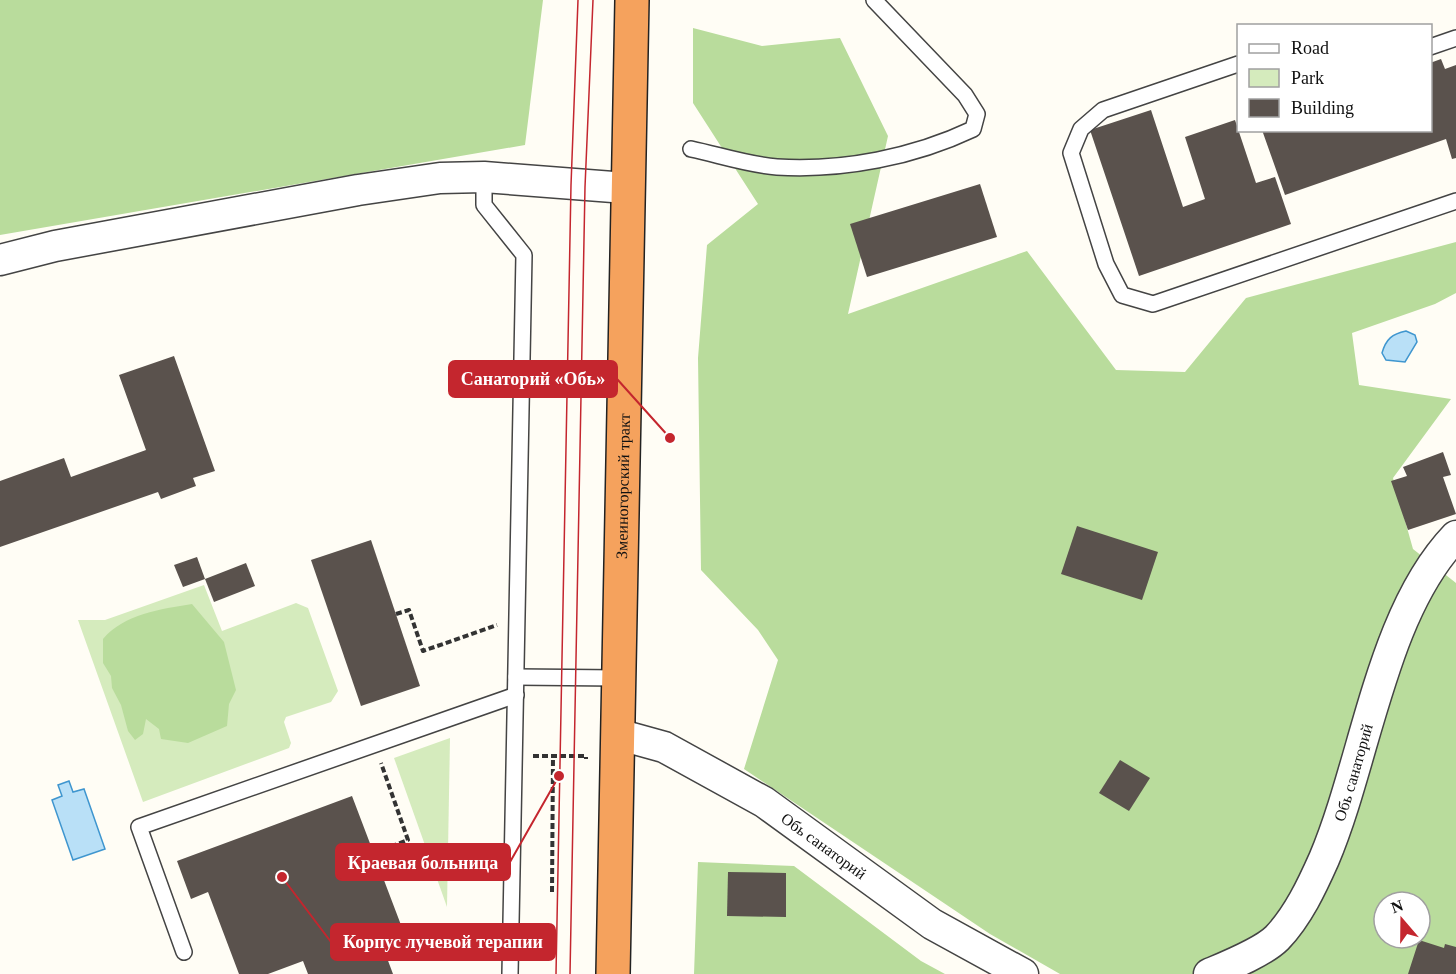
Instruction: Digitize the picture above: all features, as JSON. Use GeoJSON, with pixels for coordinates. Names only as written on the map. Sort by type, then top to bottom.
{"type":"FeatureCollection","features":[{"type":"Feature","properties":{"kind":"highway","name":"Змеиногорский тракт"},"geometry":{"type":"LineString","coordinates":[[613,974],[632,0]]}},
{"type":"Feature","properties":{"kind":"street"},"geometry":{"type":"LineString","coordinates":[[0,260],[55,246],[358,190],[440,178],[484,177],[627,188]]}},
{"type":"Feature","properties":{"kind":"street","name":"Обь санаторий"},"geometry":{"type":"LineString","coordinates":[[1209,974],[1231,965],[1276,939],[1310,892],[1337,828],[1404,613],[1456,536]]}},
{"type":"Feature","properties":{"kind":"street","name":"Обь санаторий"},"geometry":{"type":"LineString","coordinates":[[617,734],[664,747],[764,802],[932,924],[1023,974]]}},
{"type":"Feature","properties":{"kind":"lane"},"geometry":{"type":"LineString","coordinates":[[691,149],[776,167],[850,165],[939,145],[973,129],[977,114],[965,95],[874,0]]}},
{"type":"Feature","properties":{"kind":"lane"},"geometry":{"type":"LineString","coordinates":[[1432,47],[1456,38]]}},
{"type":"Feature","properties":{"kind":"lane"},"geometry":{"type":"LineString","coordinates":[[1237,65],[1103,110],[1081,129],[1071,153],[1106,264],[1122,295],[1153,304],[1456,201]]}},
{"type":"Feature","properties":{"kind":"lane"},"geometry":{"type":"LineString","coordinates":[[484,177],[484,205],[524,255],[510,974]]}},
{"type":"Feature","properties":{"kind":"lane"},"geometry":{"type":"LineString","coordinates":[[516,677],[618,678]]}},
{"type":"Feature","properties":{"kind":"lane"},"geometry":{"type":"LineString","coordinates":[[184,952],[139,826],[516,695]]}},
{"type":"Feature","properties":{"kind":"path"},"geometry":{"type":"LineString","coordinates":[[396,614],[409,610],[423,651],[518,618]]}},
{"type":"Feature","properties":{"kind":"path"},"geometry":{"type":"LineString","coordinates":[[514,756],[586,756],[586,768]]}},
{"type":"Feature","properties":{"kind":"path"},"geometry":{"type":"LineString","coordinates":[[552,892],[553,756]]}},
{"type":"Feature","properties":{"kind":"path"},"geometry":{"type":"LineString","coordinates":[[374,853],[408,840],[379,758]]}},
{"type":"Feature","properties":{"kind":"green space"},"geometry":{"type":"Polygon","coordinates":[[[0,0],[543,0],[525,145],[0,235],[0,0]]]}},
{"type":"Feature","properties":{"kind":"green space"},"geometry":{"type":"Polygon","coordinates":[[[693,28],[762,46],[840,38],[888,136],[848,314],[1027,251],[1116,370],[1185,372],[1246,298],[1456,242],[1456,293],[1435,304],[1352,333],[1359,385],[1451,399],[1393,478],[1413,549],[1456,583],[1456,974],[1060,974],[990,934],[744,769],[778,660],[758,630],[701,570],[698,358],[707,245],[758,204],[693,103],[693,28]]]}},
{"type":"Feature","properties":{"kind":"green space"},"geometry":{"type":"Polygon","coordinates":[[[204,585],[222,631],[296,603],[308,608],[338,691],[331,702],[286,717],[284,722],[291,743],[289,748],[143,802],[78,620],[105,620],[204,585]]]}},
{"type":"Feature","properties":{"kind":"green space"},"geometry":{"type":"Polygon","coordinates":[[[192,604],[224,642],[236,690],[229,704],[227,726],[188,743],[161,739],[159,729],[146,719],[143,734],[135,740],[128,731],[121,705],[112,688],[111,676],[103,663],[103,639],[132,618],[192,604]]]}},
{"type":"Feature","properties":{"kind":"green space"},"geometry":{"type":"Polygon","coordinates":[[[450,738],[447,907],[394,758],[450,738]]]}},
{"type":"Feature","properties":{"kind":"green space"},"geometry":{"type":"Polygon","coordinates":[[[698,862],[794,866],[921,961],[945,974],[694,974],[698,862]]]}},
{"type":"Feature","properties":{"kind":"water"},"geometry":{"type":"Polygon","coordinates":[[[1406,331],[1415,335],[1417,342],[1405,362],[1386,360],[1382,353],[1385,344],[1393,336],[1406,331]]]}},
{"type":"Feature","properties":{"kind":"water"},"geometry":{"type":"Polygon","coordinates":[[[69,781],[73,792],[84,789],[105,849],[73,860],[52,800],[62,796],[58,785],[69,781]]]}},
{"type":"Feature","properties":{"kind":"building"},"geometry":{"type":"Polygon","coordinates":[[[1441,59],[1445,69],[1456,65],[1456,158],[1452,159],[1446,139],[1285,195],[1263,132],[1432,132],[1432,62],[1441,59]]]}},
{"type":"Feature","properties":{"kind":"building"},"geometry":{"type":"Polygon","coordinates":[[[1151,110],[1183,207],[1205,199],[1185,137],[1235,120],[1237,132],[1239,132],[1256,183],[1275,177],[1291,224],[1139,276],[1090,130],[1151,110]]]}},
{"type":"Feature","properties":{"kind":"building"},"geometry":{"type":"Polygon","coordinates":[[[980,184],[997,237],[867,277],[850,224],[980,184]]]}},
{"type":"Feature","properties":{"kind":"building"},"geometry":{"type":"Polygon","coordinates":[[[174,356],[215,471],[193,478],[196,486],[161,499],[158,492],[0,547],[0,481],[64,458],[71,477],[146,450],[119,375],[174,356]]]}},
{"type":"Feature","properties":{"kind":"building"},"geometry":{"type":"Polygon","coordinates":[[[1443,452],[1451,475],[1443,477],[1456,514],[1408,530],[1391,481],[1407,476],[1403,467],[1443,452]]]}},
{"type":"Feature","properties":{"kind":"building"},"geometry":{"type":"Polygon","coordinates":[[[1077,526],[1158,552],[1142,600],[1061,574],[1077,526]]]}},
{"type":"Feature","properties":{"kind":"building"},"geometry":{"type":"Polygon","coordinates":[[[371,540],[420,686],[361,706],[311,560],[371,540]]]}},
{"type":"Feature","properties":{"kind":"building"},"geometry":{"type":"Polygon","coordinates":[[[197,557],[205,579],[183,587],[174,565],[197,557]]]}},
{"type":"Feature","properties":{"kind":"building"},"geometry":{"type":"Polygon","coordinates":[[[246,563],[255,586],[214,602],[205,579],[246,563]]]}},
{"type":"Feature","properties":{"kind":"building"},"geometry":{"type":"Polygon","coordinates":[[[1120,760],[1150,778],[1129,811],[1099,793],[1120,760]]]}},
{"type":"Feature","properties":{"kind":"building"},"geometry":{"type":"Polygon","coordinates":[[[352,796],[401,925],[378,934],[393,974],[308,974],[303,961],[268,974],[239,974],[208,892],[191,899],[177,861],[352,796]]]}},
{"type":"Feature","properties":{"kind":"building"},"geometry":{"type":"Polygon","coordinates":[[[728,872],[786,873],[786,917],[727,916],[728,872]]]}},
{"type":"Feature","properties":{"kind":"building"},"geometry":{"type":"Polygon","coordinates":[[[1432,944],[1444,948],[1445,944],[1456,947],[1456,974],[1408,974],[1416,950],[1432,950],[1432,944]]]}},
{"type":"Feature","properties":{"kind":"tram line"},"geometry":{"type":"LineString","coordinates":[[556,974],[571,185],[578,0]]}},
{"type":"Feature","properties":{"kind":"tram line"},"geometry":{"type":"LineString","coordinates":[[570,974],[585,187],[593,0]]}},
{"type":"Feature","properties":{"kind":"place","name":"Санаторий «Обь»"},"geometry":{"type":"Point","coordinates":[670,438]}},
{"type":"Feature","properties":{"kind":"place","name":"Краевая больница"},"geometry":{"type":"Point","coordinates":[559,776]}},
{"type":"Feature","properties":{"kind":"place","name":"Корпус лучевой терапии"},"geometry":{"type":"Point","coordinates":[282,877]}}]}
